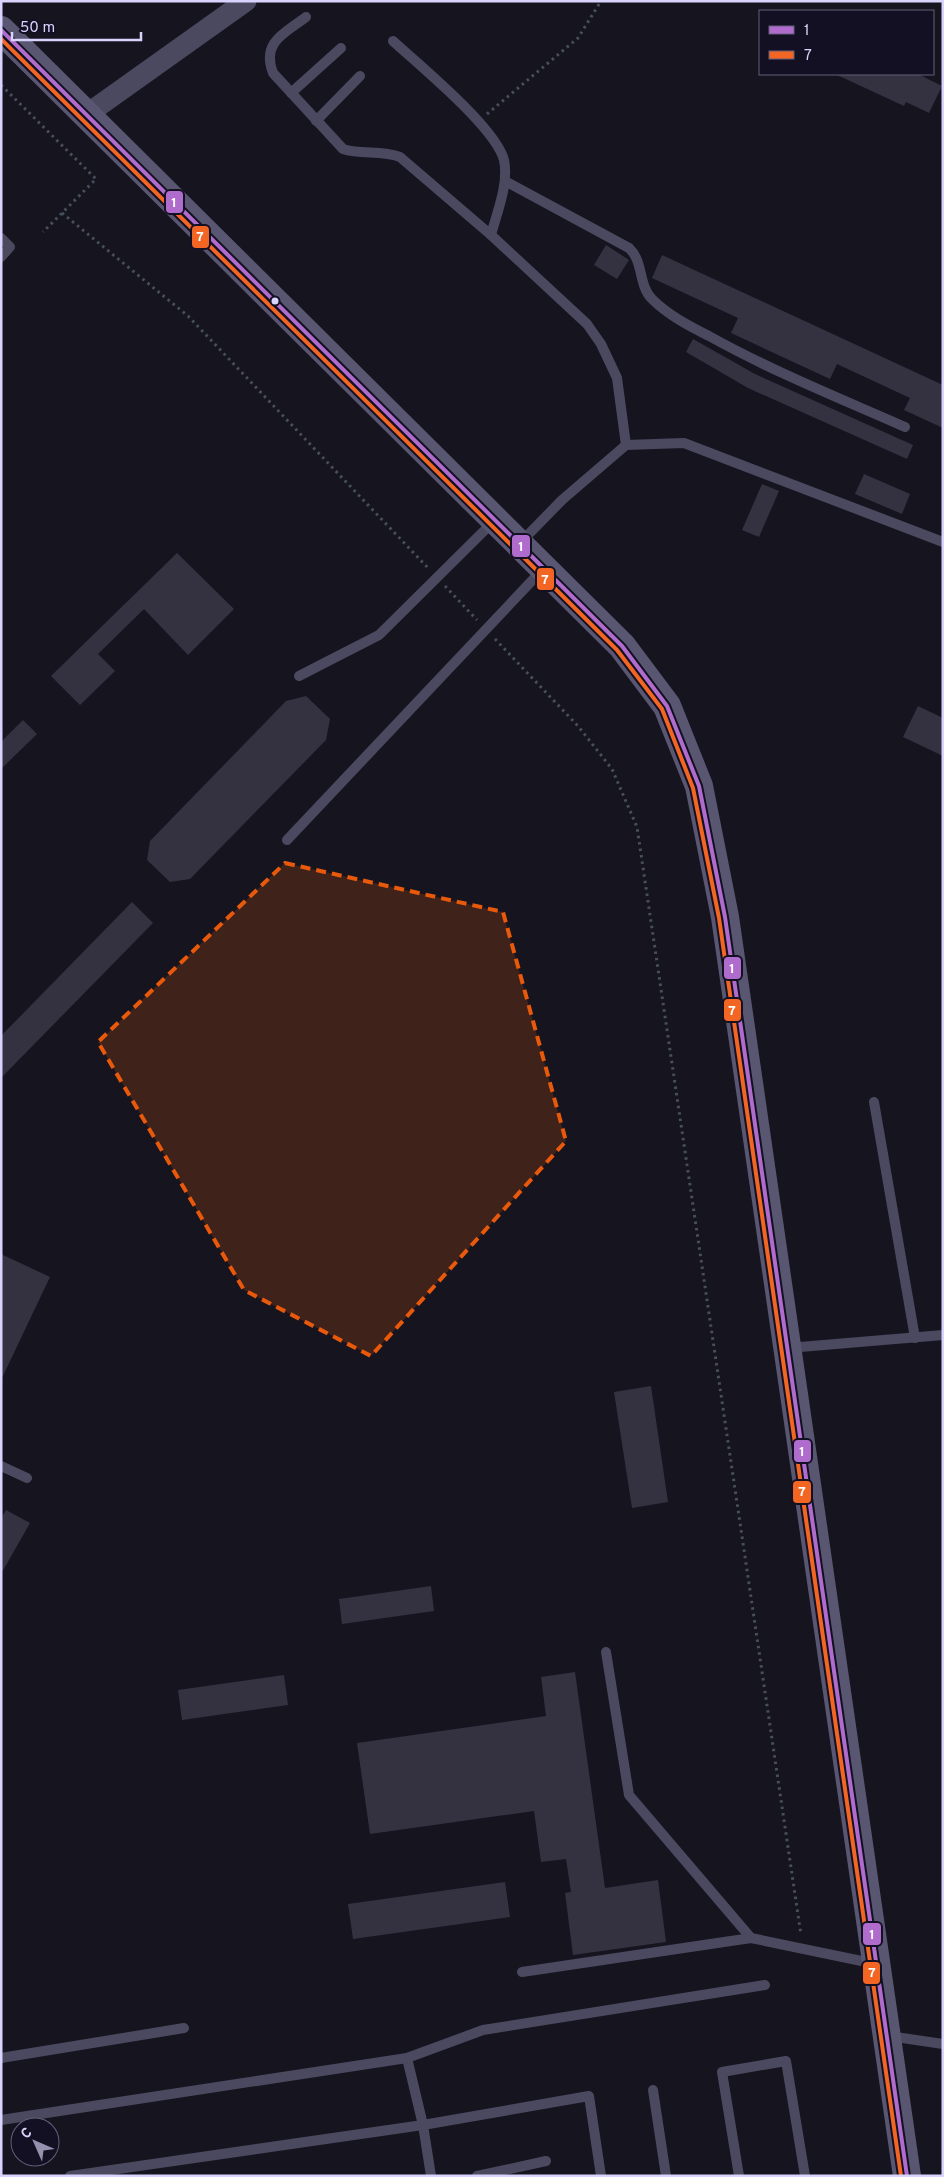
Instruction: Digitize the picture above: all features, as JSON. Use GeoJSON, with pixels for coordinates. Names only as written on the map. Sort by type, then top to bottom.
{"type":"FeatureCollection","features":[{"type":"Feature","properties":{"kind":"street"},"geometry":{"type":"LineString","coordinates":[[86,115],[246,1]]}},
{"type":"Feature","properties":{"kind":"street"},"geometry":{"type":"LineString","coordinates":[[1,30],[622,646],[667,706],[699,786],[725,917],[907,2176]]}},
{"type":"Feature","properties":{"kind":"lane"},"geometry":{"type":"LineString","coordinates":[[306,16],[275,42],[269,51],[268,61],[273,73],[343,149],[353,152],[390,154],[400,157],[491,235],[587,324],[601,344],[617,378],[626,445]]}},
{"type":"Feature","properties":{"kind":"lane"},"geometry":{"type":"LineString","coordinates":[[393,41],[479,121],[492,137],[504,160],[505,181],[491,235]]}},
{"type":"Feature","properties":{"kind":"lane"},"geometry":{"type":"LineString","coordinates":[[291,93],[341,48]]}},
{"type":"Feature","properties":{"kind":"lane"},"geometry":{"type":"LineString","coordinates":[[316,121],[360,76]]}},
{"type":"Feature","properties":{"kind":"lane"},"geometry":{"type":"LineString","coordinates":[[505,181],[629,248],[639,262],[646,290],[652,299],[679,320],[742,354],[905,427]]}},
{"type":"Feature","properties":{"kind":"lane"},"geometry":{"type":"LineString","coordinates":[[1,238],[10,247],[1,257]]}},
{"type":"Feature","properties":{"kind":"lane"},"geometry":{"type":"LineString","coordinates":[[519,544],[562,500],[626,445],[684,443],[943,542]]}},
{"type":"Feature","properties":{"kind":"lane"},"geometry":{"type":"LineString","coordinates":[[299,676],[379,635],[495,520]]}},
{"type":"Feature","properties":{"kind":"lane"},"geometry":{"type":"LineString","coordinates":[[287,840],[544,568]]}},
{"type":"Feature","properties":{"kind":"lane"},"geometry":{"type":"LineString","coordinates":[[874,1102],[915,1338]]}},
{"type":"Feature","properties":{"kind":"lane"},"geometry":{"type":"LineString","coordinates":[[787,1348],[943,1336]]}},
{"type":"Feature","properties":{"kind":"lane"},"geometry":{"type":"LineString","coordinates":[[1,1466],[27,1478]]}},
{"type":"Feature","properties":{"kind":"lane"},"geometry":{"type":"LineString","coordinates":[[606,1652],[628,1795],[751,1938]]}},
{"type":"Feature","properties":{"kind":"lane"},"geometry":{"type":"LineString","coordinates":[[522,1972],[751,1938],[877,1965]]}},
{"type":"Feature","properties":{"kind":"lane"},"geometry":{"type":"LineString","coordinates":[[1,2120],[408,2058],[483,2030],[766,1986]]}},
{"type":"Feature","properties":{"kind":"lane"},"geometry":{"type":"LineString","coordinates":[[1,2058],[184,2028]]}},
{"type":"Feature","properties":{"kind":"lane"},"geometry":{"type":"LineString","coordinates":[[887,2036],[943,2044]]}},
{"type":"Feature","properties":{"kind":"lane"},"geometry":{"type":"LineString","coordinates":[[408,2058],[423,2125],[431,2176]]}},
{"type":"Feature","properties":{"kind":"lane"},"geometry":{"type":"LineString","coordinates":[[739,2176],[722,2072],[786,2061],[805,2176]]}},
{"type":"Feature","properties":{"kind":"lane"},"geometry":{"type":"LineString","coordinates":[[653,2090],[666,2176]]}},
{"type":"Feature","properties":{"kind":"lane"},"geometry":{"type":"LineString","coordinates":[[70,2176],[423,2125],[589,2096],[601,2176]]}},
{"type":"Feature","properties":{"kind":"lane"},"geometry":{"type":"LineString","coordinates":[[477,2176],[546,2162]]}},
{"type":"Feature","properties":{"kind":"path"},"geometry":{"type":"LineString","coordinates":[[479,121],[578,38],[601,1]]}},
{"type":"Feature","properties":{"kind":"path"},"geometry":{"type":"LineString","coordinates":[[1,85],[96,179],[43,232]]}},
{"type":"Feature","properties":{"kind":"path"},"geometry":{"type":"LineString","coordinates":[[62,213],[188,316],[578,726],[612,769],[637,828],[802,1949]]}},
{"type":"Feature","properties":{"kind":"highlighted area"},"geometry":{"type":"Polygon","coordinates":[[[285,863],[503,912],[566,1141],[371,1356],[244,1290],[98,1042],[285,863]]]}},
{"type":"Feature","properties":{"kind":"building"},"geometry":{"type":"Polygon","coordinates":[[[837,75],[920,75],[942,86],[929,113],[906,102],[904,106],[837,75]]]}},
{"type":"Feature","properties":{"kind":"building"},"geometry":{"type":"Polygon","coordinates":[[[606,245],[629,260],[617,279],[594,265],[606,245]]]}},
{"type":"Feature","properties":{"kind":"building"},"geometry":{"type":"Polygon","coordinates":[[[662,255],[943,385],[943,428],[904,410],[910,398],[837,364],[830,379],[731,333],[738,318],[652,278],[662,255]]]}},
{"type":"Feature","properties":{"kind":"building"},"geometry":{"type":"Polygon","coordinates":[[[693,339],[755,374],[913,445],[907,459],[748,388],[686,352],[693,339]]]}},
{"type":"Feature","properties":{"kind":"building"},"geometry":{"type":"Polygon","coordinates":[[[864,474],[910,494],[902,514],[855,494],[864,474]]]}},
{"type":"Feature","properties":{"kind":"building"},"geometry":{"type":"Polygon","coordinates":[[[762,484],[779,491],[759,537],[742,530],[762,484]]]}},
{"type":"Feature","properties":{"kind":"building"},"geometry":{"type":"Polygon","coordinates":[[[177,553],[234,609],[188,655],[144,609],[98,654],[115,671],[80,705],[51,676],[177,553]]]}},
{"type":"Feature","properties":{"kind":"building"},"geometry":{"type":"Polygon","coordinates":[[[306,696],[330,719],[326,740],[190,879],[170,882],[147,860],[150,841],[286,701],[306,696]]]}},
{"type":"Feature","properties":{"kind":"building"},"geometry":{"type":"Polygon","coordinates":[[[918,706],[943,718],[943,756],[903,737],[918,706]]]}},
{"type":"Feature","properties":{"kind":"building"},"geometry":{"type":"Polygon","coordinates":[[[23,720],[37,734],[1,769],[1,742],[23,720]]]}},
{"type":"Feature","properties":{"kind":"building"},"geometry":{"type":"Polygon","coordinates":[[[132,902],[153,923],[1,1078],[1,1036],[132,902]]]}},
{"type":"Feature","properties":{"kind":"building"},"geometry":{"type":"Polygon","coordinates":[[[1,1254],[50,1277],[1,1380],[1,1254]]]}},
{"type":"Feature","properties":{"kind":"building"},"geometry":{"type":"Polygon","coordinates":[[[651,1386],[668,1502],[632,1508],[614,1392],[651,1386]]]}},
{"type":"Feature","properties":{"kind":"building"},"geometry":{"type":"Polygon","coordinates":[[[6,1510],[30,1523],[1,1574],[1,1518],[6,1510]]]}},
{"type":"Feature","properties":{"kind":"building"},"geometry":{"type":"Polygon","coordinates":[[[431,1586],[434,1611],[342,1624],[339,1599],[431,1586]]]}},
{"type":"Feature","properties":{"kind":"building"},"geometry":{"type":"Polygon","coordinates":[[[575,1672],[605,1888],[658,1880],[666,1942],[573,1955],[565,1893],[571,1892],[566,1859],[541,1862],[534,1811],[370,1834],[357,1743],[546,1716],[541,1677],[575,1672]]]}},
{"type":"Feature","properties":{"kind":"building"},"geometry":{"type":"Polygon","coordinates":[[[284,1675],[288,1705],[182,1720],[178,1690],[284,1675]]]}},
{"type":"Feature","properties":{"kind":"building"},"geometry":{"type":"Polygon","coordinates":[[[505,1882],[510,1917],[353,1939],[348,1904],[505,1882]]]}},
{"type":"Feature","properties":{"kind":"transit line","name":"1"},"geometry":{"type":"LineString","coordinates":[[1,30],[622,646],[667,706],[699,786],[725,917],[907,2176]]}},
{"type":"Feature","properties":{"kind":"transit line","name":"7"},"geometry":{"type":"LineString","coordinates":[[1,39],[617,650],[662,709],[693,788],[719,918],[901,2176]]}}]}
